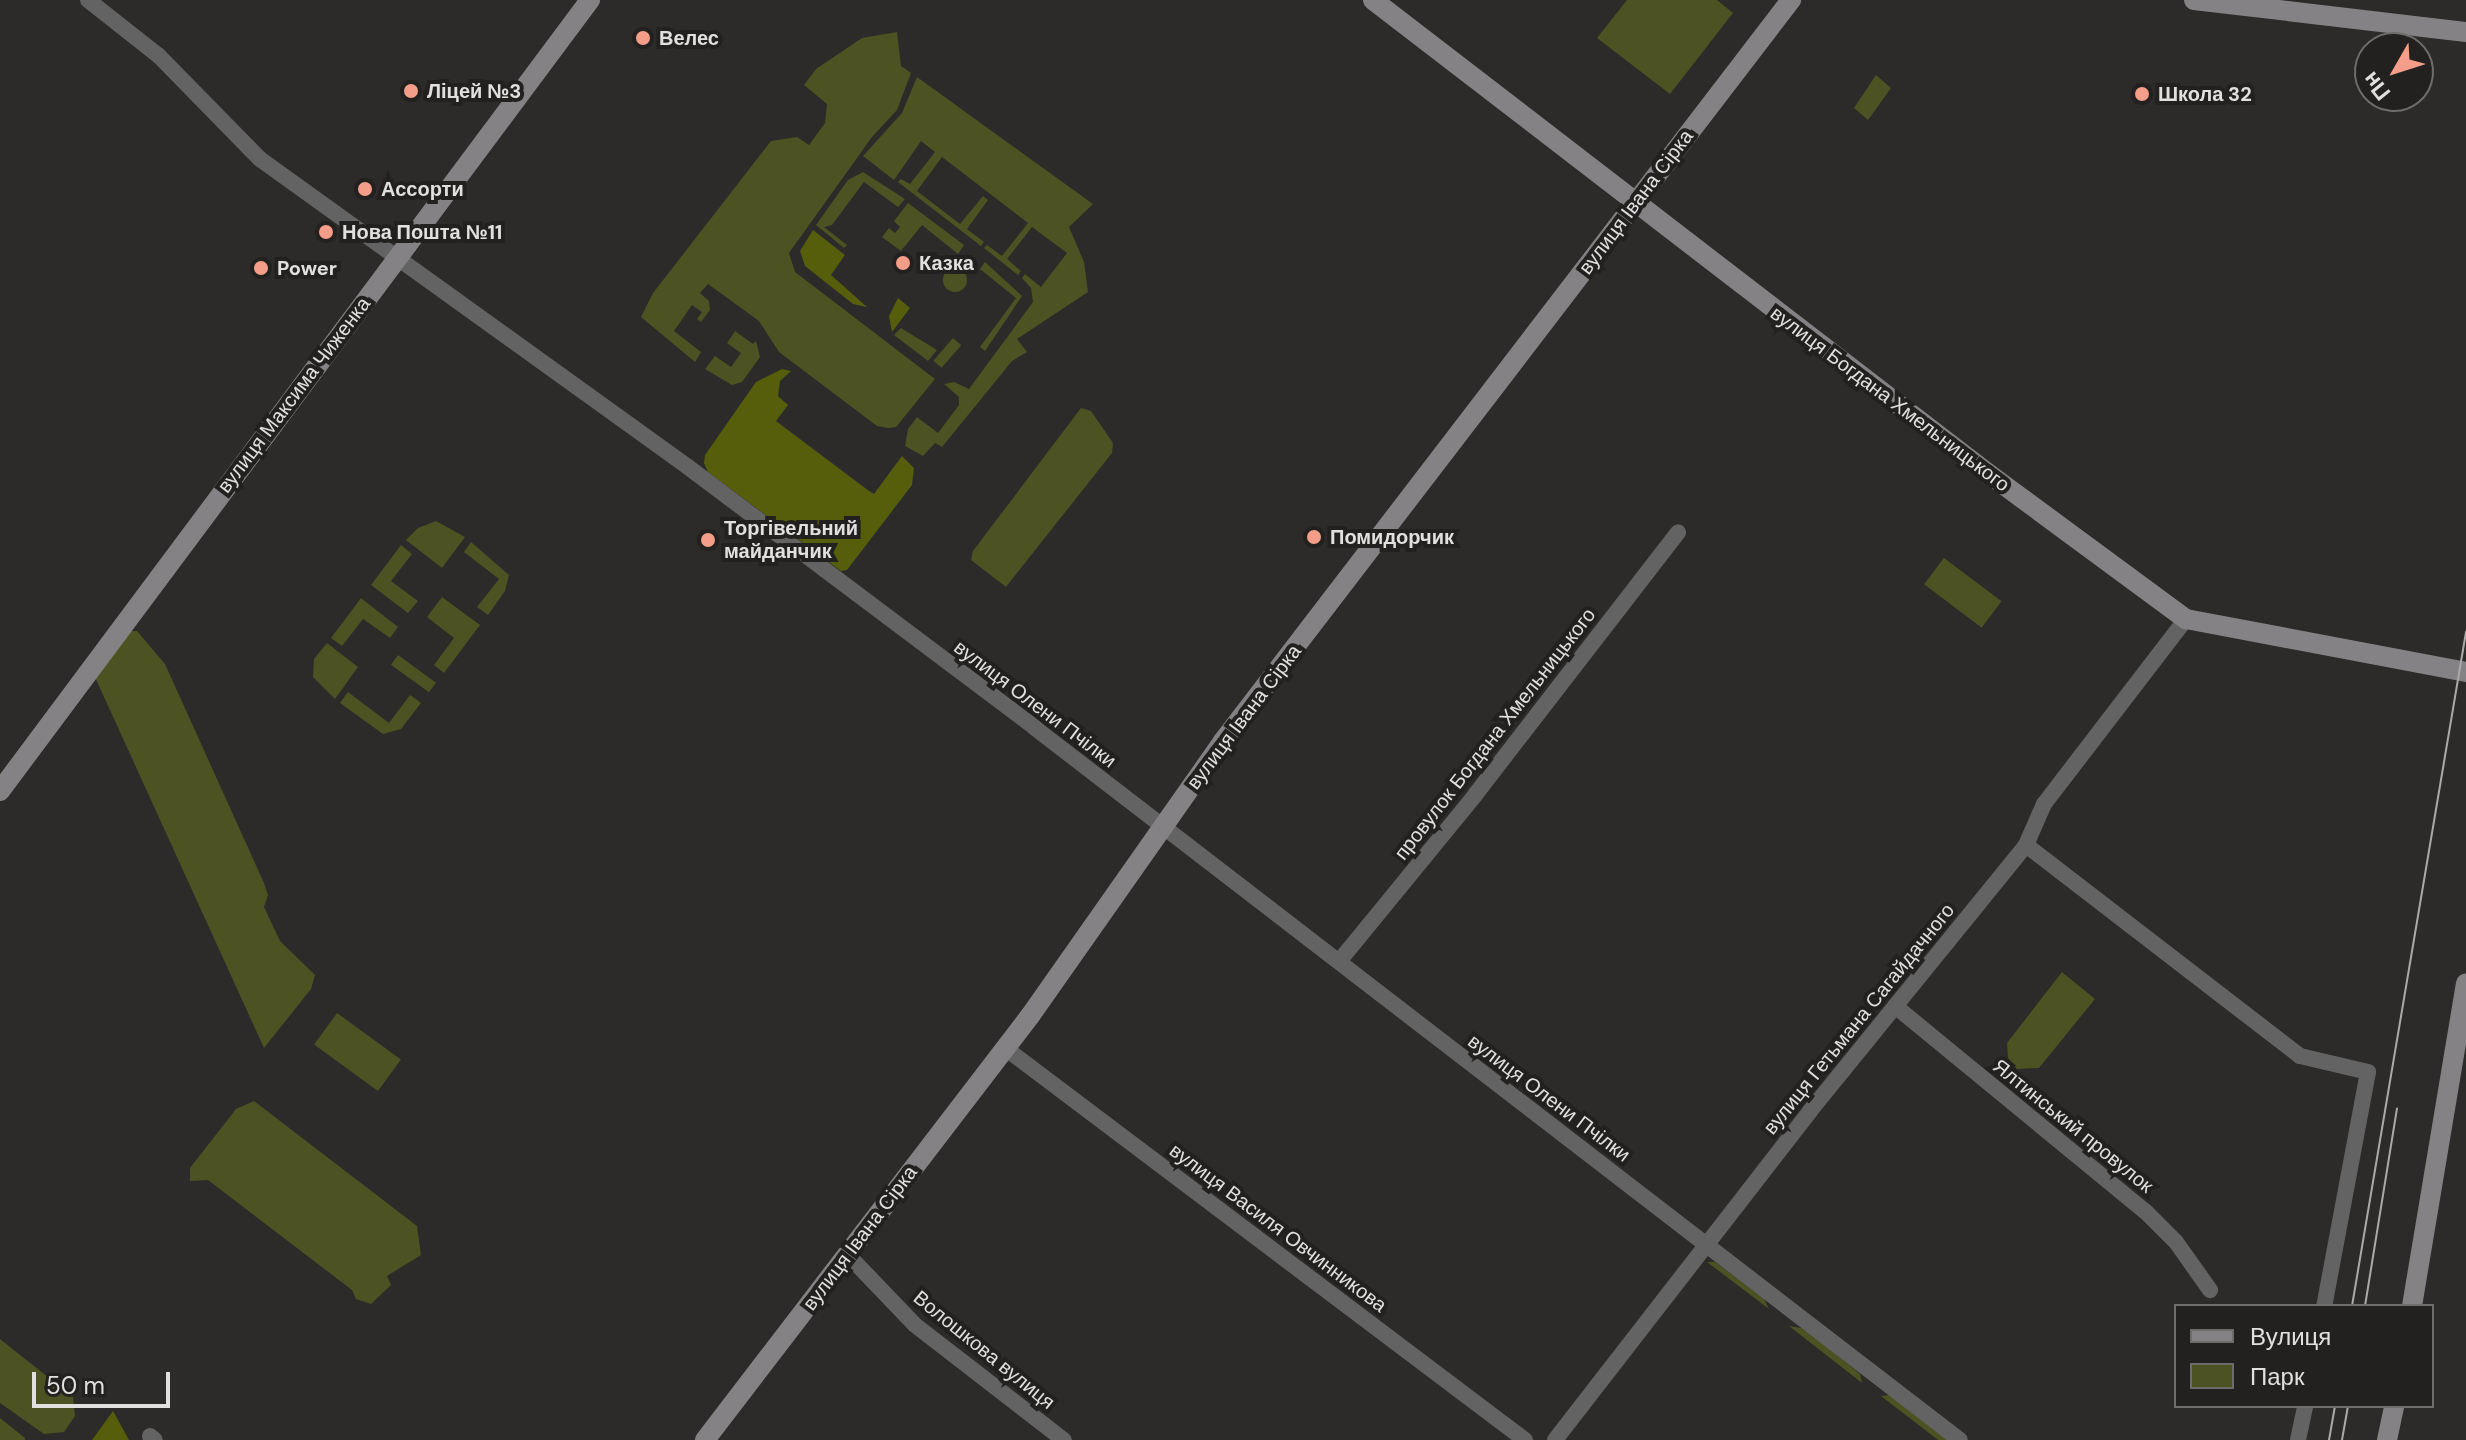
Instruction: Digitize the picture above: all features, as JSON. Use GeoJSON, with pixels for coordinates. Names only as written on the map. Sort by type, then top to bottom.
{"type":"FeatureCollection","features":[{"type":"Feature","properties":{"kind":"street","name":"вулиця Олени Пчілки"},"geometry":{"type":"LineString","coordinates":[[88,0],[159,56],[260,159],[688,467],[1341,959],[1960,1440]]}},
{"type":"Feature","properties":{"kind":"street","name":"вулиця Максима Чиженка"},"geometry":{"type":"LineString","coordinates":[[0,791],[590,0]]}},
{"type":"Feature","properties":{"kind":"street","name":"вулиця Богдана Хмельницького"},"geometry":{"type":"LineString","coordinates":[[1373,0],[1634,202],[2186,619],[2466,672]]}},
{"type":"Feature","properties":{"kind":"street","name":"вулиця Івана Сірка"},"geometry":{"type":"LineString","coordinates":[[705,1440],[1005,1048],[1163,825],[1634,202],[1791,0]]}},
{"type":"Feature","properties":{"kind":"street"},"geometry":{"type":"LineString","coordinates":[[2194,0],[2466,32]]}},
{"type":"Feature","properties":{"kind":"street","name":"провулок Богдана Хмельницького"},"geometry":{"type":"LineString","coordinates":[[1341,959],[1475,795],[1678,532]]}},
{"type":"Feature","properties":{"kind":"street","name":"вулиця Гетьмана Сагайдачного"},"geometry":{"type":"LineString","coordinates":[[1555,1440],[1707,1243],[2026,845],[2044,804],[2186,619]]}},
{"type":"Feature","properties":{"kind":"street"},"geometry":{"type":"LineString","coordinates":[[2026,845],[2300,1056],[2368,1072],[2324,1304]]}},
{"type":"Feature","properties":{"kind":"street"},"geometry":{"type":"LineString","coordinates":[[2412,1304],[2466,983]]}},
{"type":"Feature","properties":{"kind":"street","name":"Ялтинський провулок"},"geometry":{"type":"LineString","coordinates":[[1895,1006],[2145,1211],[2210,1290]]}},
{"type":"Feature","properties":{"kind":"street","name":"вулиця Василя Овчинникова"},"geometry":{"type":"LineString","coordinates":[[1005,1048],[1525,1440]]}},
{"type":"Feature","properties":{"kind":"street","name":"Волошкова вулиця"},"geometry":{"type":"LineString","coordinates":[[847,1254],[915,1325],[1064,1440]]}},
{"type":"Feature","properties":{"kind":"street"},"geometry":{"type":"LineString","coordinates":[[2298,1440],[2305,1408]]}},
{"type":"Feature","properties":{"kind":"street"},"geometry":{"type":"LineString","coordinates":[[2387,1440],[2394,1408]]}},
{"type":"Feature","properties":{"kind":"green space"},"geometry":{"type":"Polygon","coordinates":[[[1627,0],[1717,0],[1733,13],[1670,94],[1597,38],[1627,0]]]}},
{"type":"Feature","properties":{"kind":"green space"},"geometry":{"type":"Polygon","coordinates":[[[897,32],[901,66],[911,73],[897,110],[872,137],[789,253],[795,272],[935,379],[896,427],[888,428],[877,426],[779,352],[759,321],[708,284],[700,293],[709,301],[710,310],[701,322],[697,319],[702,312],[692,305],[674,331],[701,352],[695,362],[641,317],[653,293],[771,141],[797,137],[809,145],[825,123],[827,104],[804,85],[816,69],[862,38],[897,32]]]}},
{"type":"Feature","properties":{"kind":"green space"},"geometry":{"type":"Polygon","coordinates":[[[1876,75],[1891,88],[1868,120],[1854,108],[1876,75]]]}},
{"type":"Feature","properties":{"kind":"green space"},"geometry":{"type":"Polygon","coordinates":[[[917,77],[1093,204],[1069,227],[1084,262],[1088,292],[1017,339],[1027,352],[1012,361],[942,447],[935,443],[923,456],[905,446],[908,429],[917,417],[938,433],[959,405],[959,397],[944,384],[954,382],[969,389],[1033,302],[1031,288],[1022,278],[1025,274],[1041,287],[1067,253],[1032,227],[1007,259],[1021,271],[1018,275],[984,248],[987,245],[1002,256],[1028,223],[942,157],[917,191],[960,224],[983,196],[988,200],[967,229],[984,242],[981,246],[898,182],[901,179],[910,184],[935,152],[921,141],[894,180],[863,156],[902,113],[917,77]]]}},
{"type":"Feature","properties":{"kind":"green space"},"geometry":{"type":"Polygon","coordinates":[[[863,172],[905,199],[898,207],[864,182],[832,225],[824,227],[847,245],[844,248],[816,225],[848,180],[863,172]]]}},
{"type":"Feature","properties":{"kind":"green space"},"geometry":{"type":"Polygon","coordinates":[[[908,203],[964,245],[958,254],[922,225],[901,251],[882,237],[889,228],[895,233],[900,227],[894,221],[908,203]]]}},
{"type":"Feature","properties":{"kind":"green space"},"geometry":{"type":"Polygon","coordinates":[[[813,230],[845,255],[831,275],[867,307],[853,304],[805,266],[800,251],[813,230]]]}},
{"type":"Feature","properties":{"kind":"green space"},"geometry":{"type":"Polygon","coordinates":[[[985,262],[1022,296],[985,351],[980,347],[1016,298],[980,269],[985,262]]]}},
{"type":"Feature","properties":{"kind":"green space"},"geometry":{"type":"Polygon","coordinates":[[[955,268],[964,271],[967,280],[964,289],[955,292],[946,289],[943,280],[946,271],[955,268]]]}},
{"type":"Feature","properties":{"kind":"green space"},"geometry":{"type":"Polygon","coordinates":[[[898,298],[910,308],[892,332],[889,316],[898,298]]]}},
{"type":"Feature","properties":{"kind":"green space"},"geometry":{"type":"Polygon","coordinates":[[[901,328],[937,350],[928,361],[894,335],[901,328]]]}},
{"type":"Feature","properties":{"kind":"green space"},"geometry":{"type":"Polygon","coordinates":[[[735,331],[753,344],[756,341],[760,357],[742,382],[732,385],[705,369],[715,356],[731,367],[741,353],[727,343],[735,331]]]}},
{"type":"Feature","properties":{"kind":"green space"},"geometry":{"type":"Polygon","coordinates":[[[953,338],[961,345],[942,368],[933,361],[953,338]]]}},
{"type":"Feature","properties":{"kind":"green space"},"geometry":{"type":"Polygon","coordinates":[[[782,369],[791,371],[780,381],[778,396],[788,405],[776,421],[869,491],[874,494],[902,456],[914,468],[912,485],[847,570],[841,571],[708,472],[704,463],[705,455],[756,382],[782,369]]]}},
{"type":"Feature","properties":{"kind":"green space"},"geometry":{"type":"Polygon","coordinates":[[[1081,408],[1091,411],[1113,443],[1112,453],[1006,587],[971,560],[973,551],[1081,408]]]}},
{"type":"Feature","properties":{"kind":"green space"},"geometry":{"type":"Polygon","coordinates":[[[436,521],[465,537],[442,568],[406,540],[418,528],[436,521]]]}},
{"type":"Feature","properties":{"kind":"green space"},"geometry":{"type":"Polygon","coordinates":[[[471,542],[509,575],[505,591],[488,615],[477,607],[499,579],[464,552],[471,542]]]}},
{"type":"Feature","properties":{"kind":"green space"},"geometry":{"type":"Polygon","coordinates":[[[401,545],[412,554],[391,581],[418,601],[408,613],[371,585],[401,545]]]}},
{"type":"Feature","properties":{"kind":"green space"},"geometry":{"type":"Polygon","coordinates":[[[1944,558],[2002,601],[1982,628],[1924,584],[1944,558]]]}},
{"type":"Feature","properties":{"kind":"green space"},"geometry":{"type":"Polygon","coordinates":[[[442,597],[480,625],[444,673],[434,665],[454,638],[427,617],[442,597]]]}},
{"type":"Feature","properties":{"kind":"green space"},"geometry":{"type":"Polygon","coordinates":[[[361,598],[398,627],[390,638],[363,619],[342,646],[331,638],[361,598]]]}},
{"type":"Feature","properties":{"kind":"green space"},"geometry":{"type":"Polygon","coordinates":[[[129,631],[137,631],[165,664],[264,883],[268,895],[264,907],[280,941],[315,975],[311,989],[264,1048],[94,675],[129,631]]]}},
{"type":"Feature","properties":{"kind":"green space"},"geometry":{"type":"Polygon","coordinates":[[[327,643],[358,667],[335,699],[313,677],[314,659],[327,643]]]}},
{"type":"Feature","properties":{"kind":"green space"},"geometry":{"type":"Polygon","coordinates":[[[398,655],[436,683],[429,692],[391,665],[398,655]]]}},
{"type":"Feature","properties":{"kind":"green space"},"geometry":{"type":"Polygon","coordinates":[[[348,692],[389,723],[410,695],[421,703],[401,729],[383,734],[340,703],[348,692]]]}},
{"type":"Feature","properties":{"kind":"green space"},"geometry":{"type":"Polygon","coordinates":[[[2062,972],[2095,999],[2039,1068],[2017,1069],[2008,1058],[2007,1043],[2062,972]]]}},
{"type":"Feature","properties":{"kind":"green space"},"geometry":{"type":"Polygon","coordinates":[[[337,1013],[401,1059],[378,1091],[314,1045],[337,1013]]]}},
{"type":"Feature","properties":{"kind":"green space"},"geometry":{"type":"Polygon","coordinates":[[[254,1101],[417,1226],[421,1255],[387,1276],[391,1285],[371,1304],[356,1299],[352,1290],[208,1180],[190,1181],[190,1168],[236,1109],[254,1101]]]}},
{"type":"Feature","properties":{"kind":"green space"},"geometry":{"type":"Polygon","coordinates":[[[1707,1262],[1715,1262],[1764,1299],[1769,1309],[1707,1262]]]}},
{"type":"Feature","properties":{"kind":"green space"},"geometry":{"type":"Polygon","coordinates":[[[1789,1326],[1801,1328],[1826,1346],[1860,1374],[1862,1383],[1789,1326]]]}},
{"type":"Feature","properties":{"kind":"green space"},"geometry":{"type":"Polygon","coordinates":[[[0,1339],[73,1397],[75,1416],[64,1432],[44,1434],[0,1403],[0,1339]]]}},
{"type":"Feature","properties":{"kind":"green space"},"geometry":{"type":"Polygon","coordinates":[[[1889,1395],[1948,1440],[1938,1440],[1881,1396],[1889,1395]]]}},
{"type":"Feature","properties":{"kind":"green space"},"geometry":{"type":"Polygon","coordinates":[[[113,1411],[129,1440],[92,1440],[113,1411]]]}},
{"type":"Feature","properties":{"kind":"green space"},"geometry":{"type":"Polygon","coordinates":[[[0,1418],[25,1438],[25,1440],[0,1440],[0,1418]]]}},
{"type":"Feature","properties":{"kind":"tram line"},"geometry":{"type":"LineString","coordinates":[[2352,1304],[2466,632]]}},
{"type":"Feature","properties":{"kind":"tram line"},"geometry":{"type":"LineString","coordinates":[[2365,1304],[2397,1109]]}},
{"type":"Feature","properties":{"kind":"tram line"},"geometry":{"type":"LineString","coordinates":[[2329,1440],[2335,1408]]}},
{"type":"Feature","properties":{"kind":"tram line"},"geometry":{"type":"LineString","coordinates":[[2342,1440],[2348,1408]]}},
{"type":"Feature","properties":{"kind":"place","name":"Велес"},"geometry":{"type":"Point","coordinates":[643,38]}},
{"type":"Feature","properties":{"kind":"place","name":"Ліцей №3"},"geometry":{"type":"Point","coordinates":[411,91]}},
{"type":"Feature","properties":{"kind":"place","name":"Школа 32"},"geometry":{"type":"Point","coordinates":[2142,94]}},
{"type":"Feature","properties":{"kind":"place","name":"Ассорти"},"geometry":{"type":"Point","coordinates":[365,189]}},
{"type":"Feature","properties":{"kind":"place","name":"Нова Пошта №11"},"geometry":{"type":"Point","coordinates":[326,232]}},
{"type":"Feature","properties":{"kind":"place","name":"Казка"},"geometry":{"type":"Point","coordinates":[903,263]}},
{"type":"Feature","properties":{"kind":"place","name":"Power"},"geometry":{"type":"Point","coordinates":[261,268]}},
{"type":"Feature","properties":{"kind":"place","name":"Помидорчик"},"geometry":{"type":"Point","coordinates":[1314,537]}},
{"type":"Feature","properties":{"kind":"place","name":"Торгівельний майданчик"},"geometry":{"type":"Point","coordinates":[708,540]}}]}
